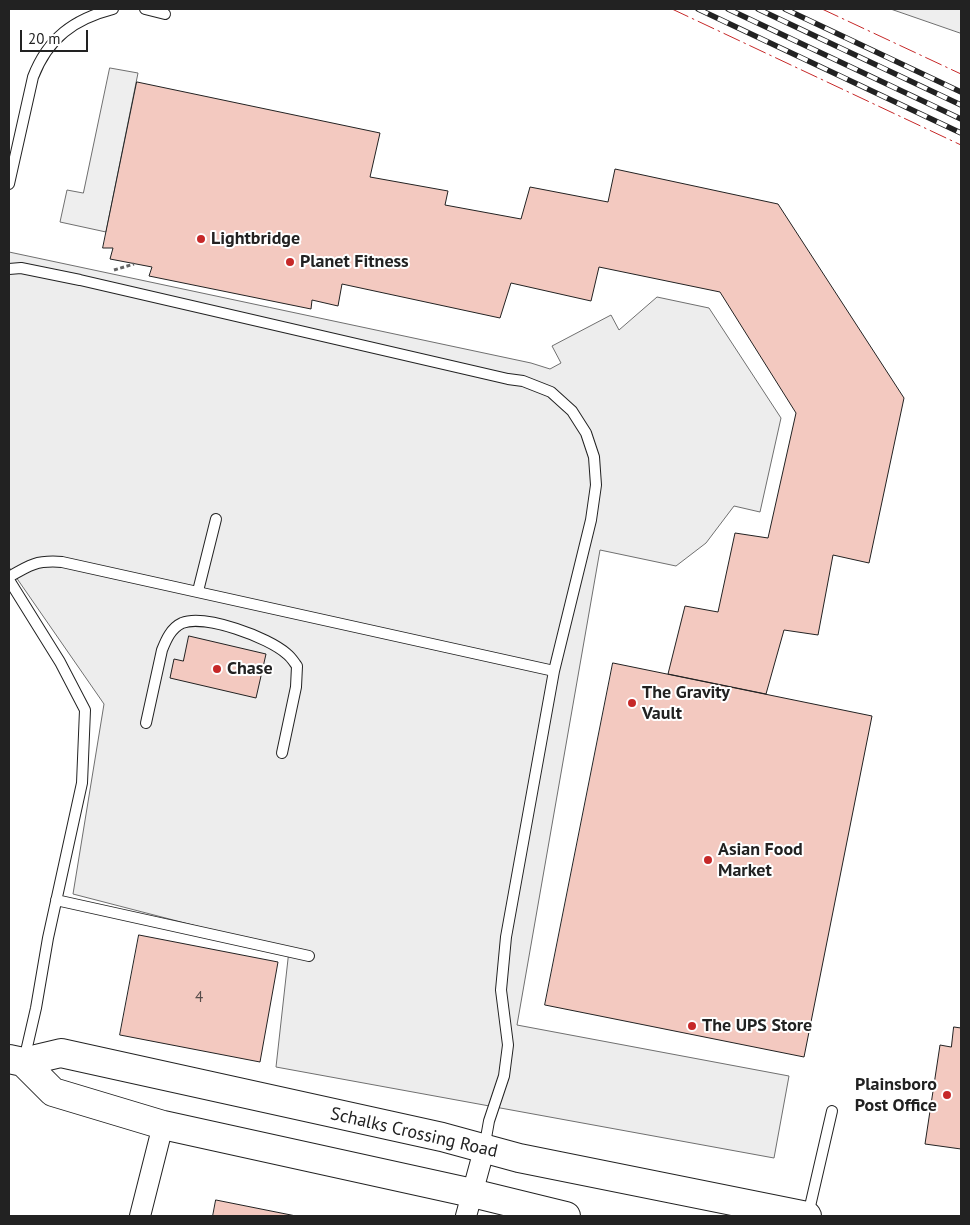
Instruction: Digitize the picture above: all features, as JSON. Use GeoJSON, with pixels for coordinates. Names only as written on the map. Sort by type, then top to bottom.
{"type":"FeatureCollection","features":[{"type":"Feature","properties":{"kind":"street","name":"Schalks Crossing Road"},"geometry":{"type":"LineString","coordinates":[[16,1061],[61,1053],[442,1137],[484,1150],[807,1216]]}},
{"type":"Feature","properties":{"kind":"street"},"geometry":{"type":"LineString","coordinates":[[16,1061],[53,1092],[163,1126],[469,1205],[566,1216]]}},
{"type":"Feature","properties":{"kind":"street"},"geometry":{"type":"LineString","coordinates":[[140,1216],[163,1126]]}},
{"type":"Feature","properties":{"kind":"street"},"geometry":{"type":"LineString","coordinates":[[469,1205],[484,1150]]}},
{"type":"Feature","properties":{"kind":"lane"},"geometry":{"type":"LineString","coordinates":[[9,184],[33,77],[38,63],[59,36],[73,25],[95,14],[113,9]]}},
{"type":"Feature","properties":{"kind":"lane"},"geometry":{"type":"LineString","coordinates":[[145,9],[165,14]]}},
{"type":"Feature","properties":{"kind":"lane"},"geometry":{"type":"LineString","coordinates":[[9,269],[21,268],[80,280],[523,381],[551,392],[572,411],[586,433],[594,457],[596,485],[591,520],[554,671],[506,937],[501,990],[508,1045],[504,1076],[489,1121],[484,1150]]}},
{"type":"Feature","properties":{"kind":"lane"},"geometry":{"type":"LineString","coordinates":[[198,592],[216,519]]}},
{"type":"Feature","properties":{"kind":"lane"},"geometry":{"type":"LineString","coordinates":[[16,1061],[36,1008],[56,900],[82,783],[84,710],[60,662],[9,579],[28,566],[44,561],[62,562],[554,671]]}},
{"type":"Feature","properties":{"kind":"lane"},"geometry":{"type":"LineString","coordinates":[[146,723],[162,650],[166,639],[172,631],[180,624],[194,620],[242,630],[270,642],[287,654],[297,666],[296,687],[282,753]]}},
{"type":"Feature","properties":{"kind":"lane"},"geometry":{"type":"LineString","coordinates":[[56,900],[310,956]]}},
{"type":"Feature","properties":{"kind":"lane"},"geometry":{"type":"LineString","coordinates":[[807,1216],[832,1111]]}},
{"type":"Feature","properties":{"kind":"shaded area"},"geometry":{"type":"Polygon","coordinates":[[[891,9],[961,9],[961,33],[891,9]]]}},
{"type":"Feature","properties":{"kind":"shaded area"},"geometry":{"type":"Polygon","coordinates":[[[110,68],[138,73],[106,232],[60,222],[67,190],[83,193],[110,68]]]}},
{"type":"Feature","properties":{"kind":"shaded area"},"geometry":{"type":"Polygon","coordinates":[[[9,252],[531,363],[550,369],[561,363],[552,346],[611,315],[619,330],[657,297],[709,308],[781,418],[760,512],[734,506],[706,543],[676,566],[600,550],[517,1025],[789,1076],[774,1158],[276,1067],[289,950],[73,894],[104,704],[9,567],[9,252]]]}},
{"type":"Feature","properties":{"kind":"building"},"geometry":{"type":"Polygon","coordinates":[[[137,82],[380,133],[370,177],[448,191],[445,205],[521,219],[530,187],[608,202],[615,169],[778,204],[904,398],[869,563],[833,555],[818,635],[784,630],[766,694],[668,674],[685,606],[718,612],[735,533],[768,538],[796,413],[720,292],[599,267],[591,301],[511,283],[500,318],[342,284],[338,306],[312,300],[311,309],[149,276],[152,267],[110,259],[113,248],[103,248],[137,82]]]}},
{"type":"Feature","properties":{"kind":"building","name":"Chase"},"geometry":{"type":"Polygon","coordinates":[[[189,636],[266,654],[256,698],[170,678],[174,659],[183,661],[189,636]]]}},
{"type":"Feature","properties":{"kind":"building","name":"Asian Food Market"},"geometry":{"type":"Polygon","coordinates":[[[613,663],[872,716],[804,1057],[545,1005],[613,663]]]}},
{"type":"Feature","properties":{"kind":"building"},"geometry":{"type":"Polygon","coordinates":[[[139,935],[278,962],[260,1062],[120,1035],[139,935]]]}},
{"type":"Feature","properties":{"kind":"building","name":"Plainsboro Post Office"},"geometry":{"type":"Polygon","coordinates":[[[954,1027],[961,1028],[961,1149],[925,1144],[940,1045],[951,1047],[954,1027]]]}},
{"type":"Feature","properties":{"kind":"building"},"geometry":{"type":"Polygon","coordinates":[[[216,1200],[296,1216],[213,1216],[216,1200]]]}},
{"type":"Feature","properties":{"kind":"railway"},"geometry":{"type":"LineString","coordinates":[[698,9],[961,133]]}},
{"type":"Feature","properties":{"kind":"railway"},"geometry":{"type":"LineString","coordinates":[[728,9],[961,119]]}},
{"type":"Feature","properties":{"kind":"railway"},"geometry":{"type":"LineString","coordinates":[[758,9],[961,105]]}},
{"type":"Feature","properties":{"kind":"railway"},"geometry":{"type":"LineString","coordinates":[[785,9],[961,92]]}},
{"type":"Feature","properties":{"kind":"power"},"geometry":{"type":"LineString","coordinates":[[672,9],[961,145]]}},
{"type":"Feature","properties":{"kind":"power"},"geometry":{"type":"LineString","coordinates":[[822,9],[961,74]]}},
{"type":"Feature","properties":{"kind":"place","name":"Lightbridge"},"geometry":{"type":"Point","coordinates":[201,239]}},
{"type":"Feature","properties":{"kind":"place","name":"Planet Fitness"},"geometry":{"type":"Point","coordinates":[290,262]}},
{"type":"Feature","properties":{"kind":"place","name":"Chase"},"geometry":{"type":"Point","coordinates":[217,669]}},
{"type":"Feature","properties":{"kind":"place","name":"The Gravity Vault"},"geometry":{"type":"Point","coordinates":[632,703]}},
{"type":"Feature","properties":{"kind":"place","name":"Asian Food Market"},"geometry":{"type":"Point","coordinates":[708,860]}},
{"type":"Feature","properties":{"kind":"place","name":"The UPS Store"},"geometry":{"type":"Point","coordinates":[692,1026]}},
{"type":"Feature","properties":{"kind":"place","name":"Plainsboro Post Office"},"geometry":{"type":"Point","coordinates":[947,1095]}}]}
